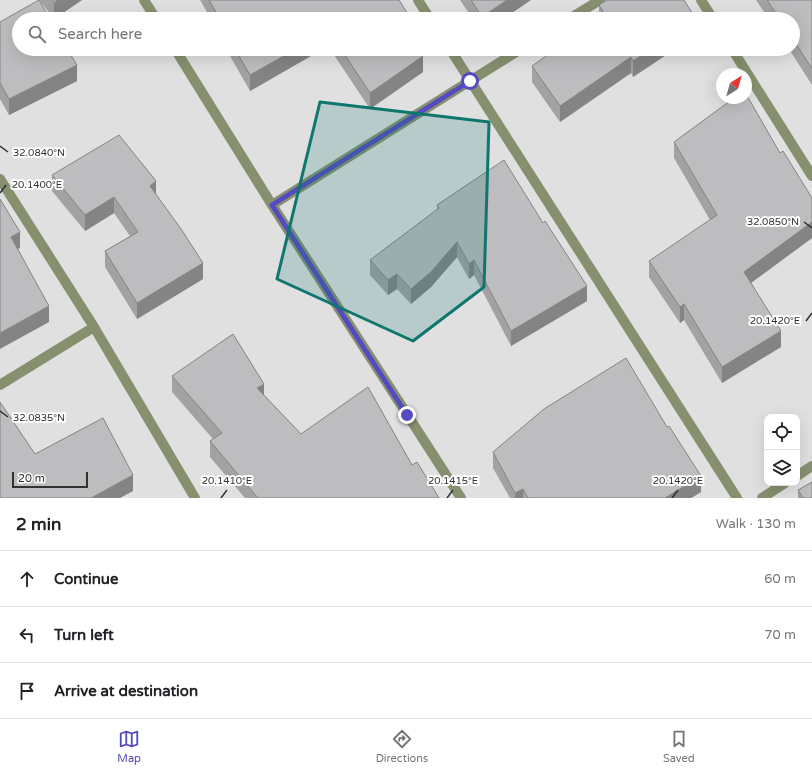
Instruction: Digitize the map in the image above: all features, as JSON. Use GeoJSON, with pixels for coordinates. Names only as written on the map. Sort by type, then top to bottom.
{"type":"FeatureCollection","features":[{"type":"Feature","properties":{"kind":"street"},"geometry":{"type":"LineString","coordinates":[[144,0],[152,12]]}},
{"type":"Feature","properties":{"kind":"street"},"geometry":{"type":"LineString","coordinates":[[418,0],[426,12]]}},
{"type":"Feature","properties":{"kind":"street"},"geometry":{"type":"LineString","coordinates":[[580,12],[600,0]]}},
{"type":"Feature","properties":{"kind":"street"},"geometry":{"type":"LineString","coordinates":[[701,0],[709,12]]}},
{"type":"Feature","properties":{"kind":"street"},"geometry":{"type":"LineString","coordinates":[[179,56],[272,205],[461,498]]}},
{"type":"Feature","properties":{"kind":"street"},"geometry":{"type":"LineString","coordinates":[[454,56],[737,498]]}},
{"type":"Feature","properties":{"kind":"street"},"geometry":{"type":"LineString","coordinates":[[272,205],[510,56]]}},
{"type":"Feature","properties":{"kind":"street"},"geometry":{"type":"LineString","coordinates":[[737,56],[810,170]]}},
{"type":"Feature","properties":{"kind":"street"},"geometry":{"type":"LineString","coordinates":[[0,179],[94,327],[195,498]]}},
{"type":"Feature","properties":{"kind":"street"},"geometry":{"type":"LineString","coordinates":[[0,385],[94,327]]}},
{"type":"Feature","properties":{"kind":"street"},"geometry":{"type":"LineString","coordinates":[[800,474],[812,466]]}},
{"type":"Feature","properties":{"kind":"street"},"geometry":{"type":"LineString","coordinates":[[762,498],[780,486]]}},
{"type":"Feature","properties":{"kind":"highlighted area"},"geometry":{"type":"Polygon","coordinates":[[[320,102],[489,122],[484,287],[413,341],[277,279],[320,102]]]}},
{"type":"Feature","properties":{"kind":"building"},"geometry":{"type":"Polygon","coordinates":[[[39,0],[46,12],[18,12],[39,0]]]}},
{"type":"Feature","properties":{"kind":"building"},"geometry":{"type":"Polygon","coordinates":[[[209,0],[399,0],[407,12],[216,12],[209,0]]]}},
{"type":"Feature","properties":{"kind":"building"},"geometry":{"type":"Polygon","coordinates":[[[471,0],[507,0],[489,12],[479,12],[471,0]]]}},
{"type":"Feature","properties":{"kind":"building"},"geometry":{"type":"Polygon","coordinates":[[[607,0],[684,0],[692,12],[603,12],[599,5],[607,0]]]}},
{"type":"Feature","properties":{"kind":"building"},"geometry":{"type":"Polygon","coordinates":[[[767,0],[812,0],[812,69],[800,50],[800,12],[775,12],[767,0]]]}},
{"type":"Feature","properties":{"kind":"building"},"geometry":{"type":"Polygon","coordinates":[[[12,15],[12,56],[71,56],[77,65],[9,99],[0,83],[0,22],[12,15]]]}},
{"type":"Feature","properties":{"kind":"building"},"geometry":{"type":"Polygon","coordinates":[[[239,56],[284,56],[250,75],[239,56]]]}},
{"type":"Feature","properties":{"kind":"building"},"geometry":{"type":"Polygon","coordinates":[[[346,56],[423,56],[370,93],[346,56]]]}},
{"type":"Feature","properties":{"kind":"building"},"geometry":{"type":"Polygon","coordinates":[[[546,56],[640,56],[633,61],[631,57],[560,106],[532,66],[546,56]]]}},
{"type":"Feature","properties":{"kind":"building"},"geometry":{"type":"Polygon","coordinates":[[[726,104],[752,104],[780,153],[783,151],[812,198],[812,222],[744,272],[781,331],[722,367],[684,304],[680,307],[649,261],[717,215],[674,142],[726,104]]]}},
{"type":"Feature","properties":{"kind":"building"},"geometry":{"type":"Polygon","coordinates":[[[119,135],[156,181],[150,186],[203,263],[137,303],[105,251],[138,232],[114,197],[85,215],[52,175],[119,135]]]}},
{"type":"Feature","properties":{"kind":"building"},"geometry":{"type":"Polygon","coordinates":[[[504,160],[543,223],[545,221],[587,286],[511,331],[474,260],[469,264],[457,242],[431,272],[411,289],[397,274],[388,280],[370,260],[439,208],[437,205],[504,160]]]}},
{"type":"Feature","properties":{"kind":"building"},"geometry":{"type":"Polygon","coordinates":[[[0,199],[20,232],[11,237],[49,306],[0,333],[0,199]]]}},
{"type":"Feature","properties":{"kind":"building"},"geometry":{"type":"Polygon","coordinates":[[[233,334],[264,384],[257,388],[301,434],[368,387],[412,465],[417,462],[439,498],[258,498],[210,441],[222,433],[172,376],[233,334]]]}},
{"type":"Feature","properties":{"kind":"building"},"geometry":{"type":"Polygon","coordinates":[[[626,358],[667,427],[669,426],[701,476],[665,498],[528,498],[523,489],[515,493],[493,452],[544,409],[626,358]]]}},
{"type":"Feature","properties":{"kind":"building"},"geometry":{"type":"Polygon","coordinates":[[[0,402],[35,454],[103,418],[133,475],[91,498],[0,498],[0,402]]]}},
{"type":"Feature","properties":{"kind":"building"},"geometry":{"type":"Polygon","coordinates":[[[812,482],[812,498],[803,498],[798,490],[812,482]]]}},
{"type":"Feature","properties":{"kind":"route"},"geometry":{"type":"LineString","coordinates":[[407,415],[272,205],[470,81]]}}]}
